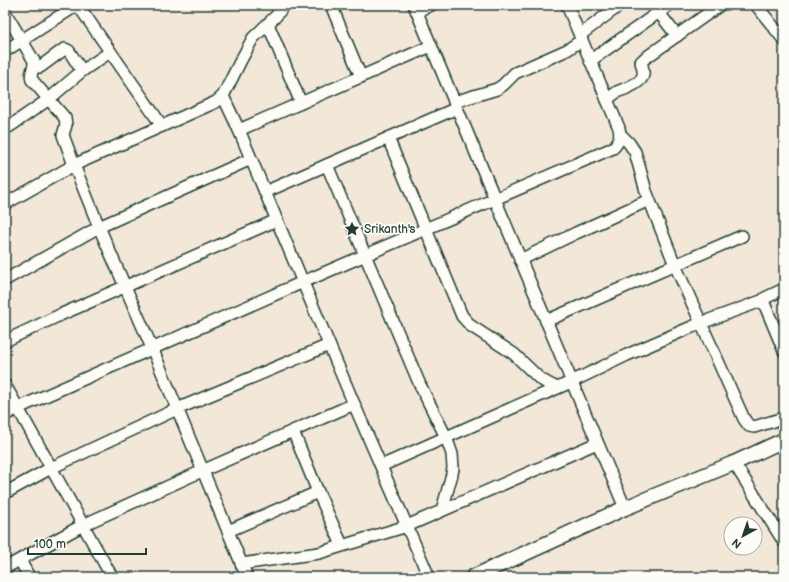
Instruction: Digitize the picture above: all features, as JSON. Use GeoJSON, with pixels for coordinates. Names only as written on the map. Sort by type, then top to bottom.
{"type":"FeatureCollection","features":[{"type":"Feature","properties":{"kind":"main road"},"geometry":{"type":"LineString","coordinates":[[474,577],[625,508],[734,463],[784,440]]}},
{"type":"Feature","properties":{"kind":"street"},"geometry":{"type":"LineString","coordinates":[[5,51],[77,5],[162,126]]}},
{"type":"Feature","properties":{"kind":"street"},"geometry":{"type":"LineString","coordinates":[[5,204],[74,165],[216,102],[223,96],[257,33],[276,16],[284,5]]}},
{"type":"Feature","properties":{"kind":"street"},"geometry":{"type":"LineString","coordinates":[[331,5],[361,77]]}},
{"type":"Feature","properties":{"kind":"street"},"geometry":{"type":"LineString","coordinates":[[431,5],[416,8],[520,260],[625,508]]}},
{"type":"Feature","properties":{"kind":"street"},"geometry":{"type":"LineString","coordinates":[[5,415],[152,348],[613,148],[618,142],[620,134],[619,128],[567,5]]}},
{"type":"Feature","properties":{"kind":"street"},"geometry":{"type":"LineString","coordinates":[[265,192],[388,138],[456,105],[497,89],[515,73],[567,50],[620,5]]}},
{"type":"Feature","properties":{"kind":"street"},"geometry":{"type":"LineString","coordinates":[[590,61],[656,9],[669,5]]}},
{"type":"Feature","properties":{"kind":"street"},"geometry":{"type":"LineString","coordinates":[[607,100],[640,80],[644,72],[641,64],[642,61],[720,5]]}},
{"type":"Feature","properties":{"kind":"street"},"geometry":{"type":"LineString","coordinates":[[756,5],[784,40]]}},
{"type":"Feature","properties":{"kind":"street"},"geometry":{"type":"LineString","coordinates":[[656,9],[677,36]]}},
{"type":"Feature","properties":{"kind":"street"},"geometry":{"type":"LineString","coordinates":[[5,12],[34,61],[31,77],[65,118],[66,125],[63,135],[74,165],[247,577]]}},
{"type":"Feature","properties":{"kind":"street"},"geometry":{"type":"LineString","coordinates":[[268,24],[301,103]]}},
{"type":"Feature","properties":{"kind":"street"},"geometry":{"type":"LineString","coordinates":[[239,130],[431,46]]}},
{"type":"Feature","properties":{"kind":"street"},"geometry":{"type":"LineString","coordinates":[[34,67],[40,67],[65,49],[69,51],[82,70]]}},
{"type":"Feature","properties":{"kind":"street"},"geometry":{"type":"LineString","coordinates":[[5,129],[49,99],[82,70],[110,52]]}},
{"type":"Feature","properties":{"kind":"street"},"geometry":{"type":"LineString","coordinates":[[223,96],[239,130],[354,404],[429,577]]}},
{"type":"Feature","properties":{"kind":"street"},"geometry":{"type":"LineString","coordinates":[[620,134],[633,147],[649,200],[675,265],[746,424],[754,427],[784,418]]}},
{"type":"Feature","properties":{"kind":"street"},"geometry":{"type":"LineString","coordinates":[[388,138],[462,316],[468,324],[514,354],[543,381],[557,388]]}},
{"type":"Feature","properties":{"kind":"street"},"geometry":{"type":"LineString","coordinates":[[5,280],[99,227],[251,159]]}},
{"type":"Feature","properties":{"kind":"street"},"geometry":{"type":"LineString","coordinates":[[327,165],[420,385],[446,437],[452,454],[453,468],[442,510]]}},
{"type":"Feature","properties":{"kind":"street"},"geometry":{"type":"LineString","coordinates":[[520,260],[649,200]]}},
{"type":"Feature","properties":{"kind":"street"},"geometry":{"type":"LineString","coordinates":[[5,341],[277,220]]}},
{"type":"Feature","properties":{"kind":"street"},"geometry":{"type":"LineString","coordinates":[[546,321],[742,236]]}},
{"type":"Feature","properties":{"kind":"street"},"geometry":{"type":"LineString","coordinates":[[381,466],[571,382],[627,355],[701,323],[764,300],[765,298],[784,289]]}},
{"type":"Feature","properties":{"kind":"street"},"geometry":{"type":"LineString","coordinates":[[764,300],[764,306],[784,351]]}},
{"type":"Feature","properties":{"kind":"street"},"geometry":{"type":"LineString","coordinates":[[5,493],[51,468],[177,409],[329,345]]}},
{"type":"Feature","properties":{"kind":"street"},"geometry":{"type":"LineString","coordinates":[[5,386],[112,577]]}},
{"type":"Feature","properties":{"kind":"street"},"geometry":{"type":"LineString","coordinates":[[5,568],[83,525],[354,404]]}},
{"type":"Feature","properties":{"kind":"street"},"geometry":{"type":"LineString","coordinates":[[293,431],[342,546]]}},
{"type":"Feature","properties":{"kind":"street"},"geometry":{"type":"LineString","coordinates":[[241,564],[313,554],[406,526],[597,443]]}},
{"type":"Feature","properties":{"kind":"street"},"geometry":{"type":"LineString","coordinates":[[734,463],[784,542]]}},
{"type":"Feature","properties":{"kind":"street"},"geometry":{"type":"LineString","coordinates":[[228,531],[318,492]]}},
{"type":"Feature","properties":{"kind":"street"},"geometry":{"type":"LineString","coordinates":[[20,560],[30,577]]}},
{"type":"Feature","properties":{"kind":"place","name":"Srikanth's"},"geometry":{"type":"Point","coordinates":[352,229]}}]}
